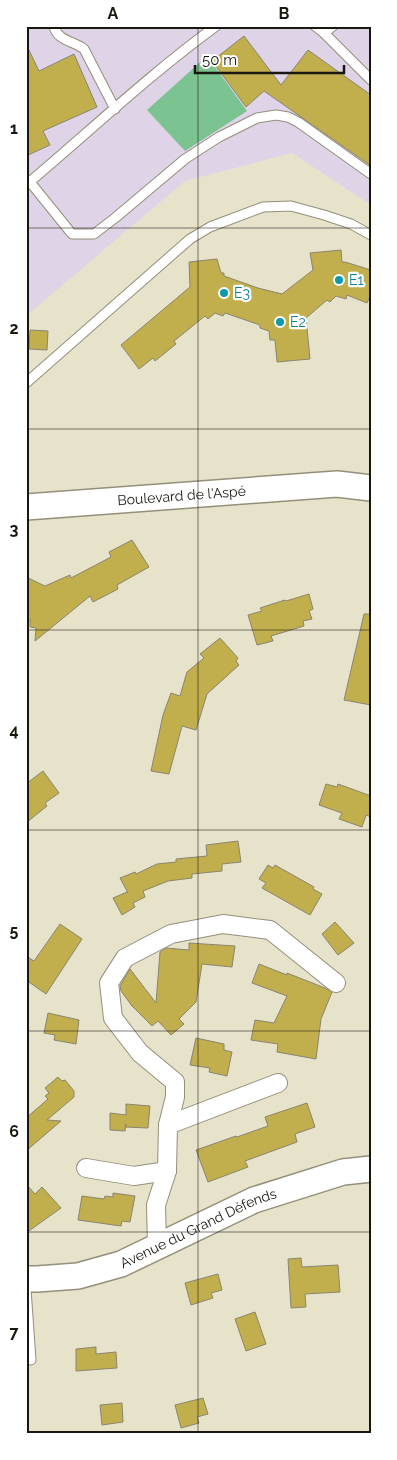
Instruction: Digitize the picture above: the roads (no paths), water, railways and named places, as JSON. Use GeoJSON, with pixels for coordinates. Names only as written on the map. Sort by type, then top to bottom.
{"type":"FeatureCollection","features":[{"type":"Feature","properties":{"kind":"street","name":"Boulevard de l'Aspé"},"geometry":{"type":"LineString","coordinates":[[337,484],[371,471]]}},
{"type":"Feature","properties":{"kind":"street","name":"Boulevard de l'Aspé"},"geometry":{"type":"LineString","coordinates":[[26,507],[337,484],[371,488]]}},
{"type":"Feature","properties":{"kind":"street"},"geometry":{"type":"LineString","coordinates":[[157,1247],[156,1205],[167,1171],[168,1125],[175,1097],[175,1082],[140,1053],[113,1018],[109,983],[126,958],[171,934],[223,924],[270,930],[336,983]]}},
{"type":"Feature","properties":{"kind":"street"},"geometry":{"type":"LineString","coordinates":[[168,1125],[278,1083]]}},
{"type":"Feature","properties":{"kind":"street"},"geometry":{"type":"LineString","coordinates":[[86,1168],[134,1176],[167,1171]]}},
{"type":"Feature","properties":{"kind":"street","name":"Avenue du Grand Défends"},"geometry":{"type":"LineString","coordinates":[[26,1279],[78,1276],[121,1264],[254,1200],[343,1172],[371,1169]]}},
{"type":"Feature","properties":{"kind":"lane"},"geometry":{"type":"LineString","coordinates":[[54,26],[55,32],[61,38],[84,49],[115,109]]}},
{"type":"Feature","properties":{"kind":"lane"},"geometry":{"type":"LineString","coordinates":[[216,26],[199,38],[28,183],[72,234],[94,234],[185,158],[219,137],[257,118],[276,115],[288,117],[298,122],[371,174]]}},
{"type":"Feature","properties":{"kind":"lane"},"geometry":{"type":"LineString","coordinates":[[315,26],[371,80]]}},
{"type":"Feature","properties":{"kind":"lane"},"geometry":{"type":"LineString","coordinates":[[324,33],[333,26]]}},
{"type":"Feature","properties":{"kind":"lane"},"geometry":{"type":"LineString","coordinates":[[26,383],[190,239],[210,228],[263,207],[291,206],[351,224],[371,236]]}},
{"type":"Feature","properties":{"kind":"lane"},"geometry":{"type":"LineString","coordinates":[[26,1289],[28,1349],[31,1360]]}},
{"type":"Feature","properties":{"kind":"place","name":"E1"},"geometry":{"type":"Point","coordinates":[339,280]}},
{"type":"Feature","properties":{"kind":"place","name":"E3"},"geometry":{"type":"Point","coordinates":[224,293]}},
{"type":"Feature","properties":{"kind":"place","name":"E2"},"geometry":{"type":"Point","coordinates":[280,322]}}]}
